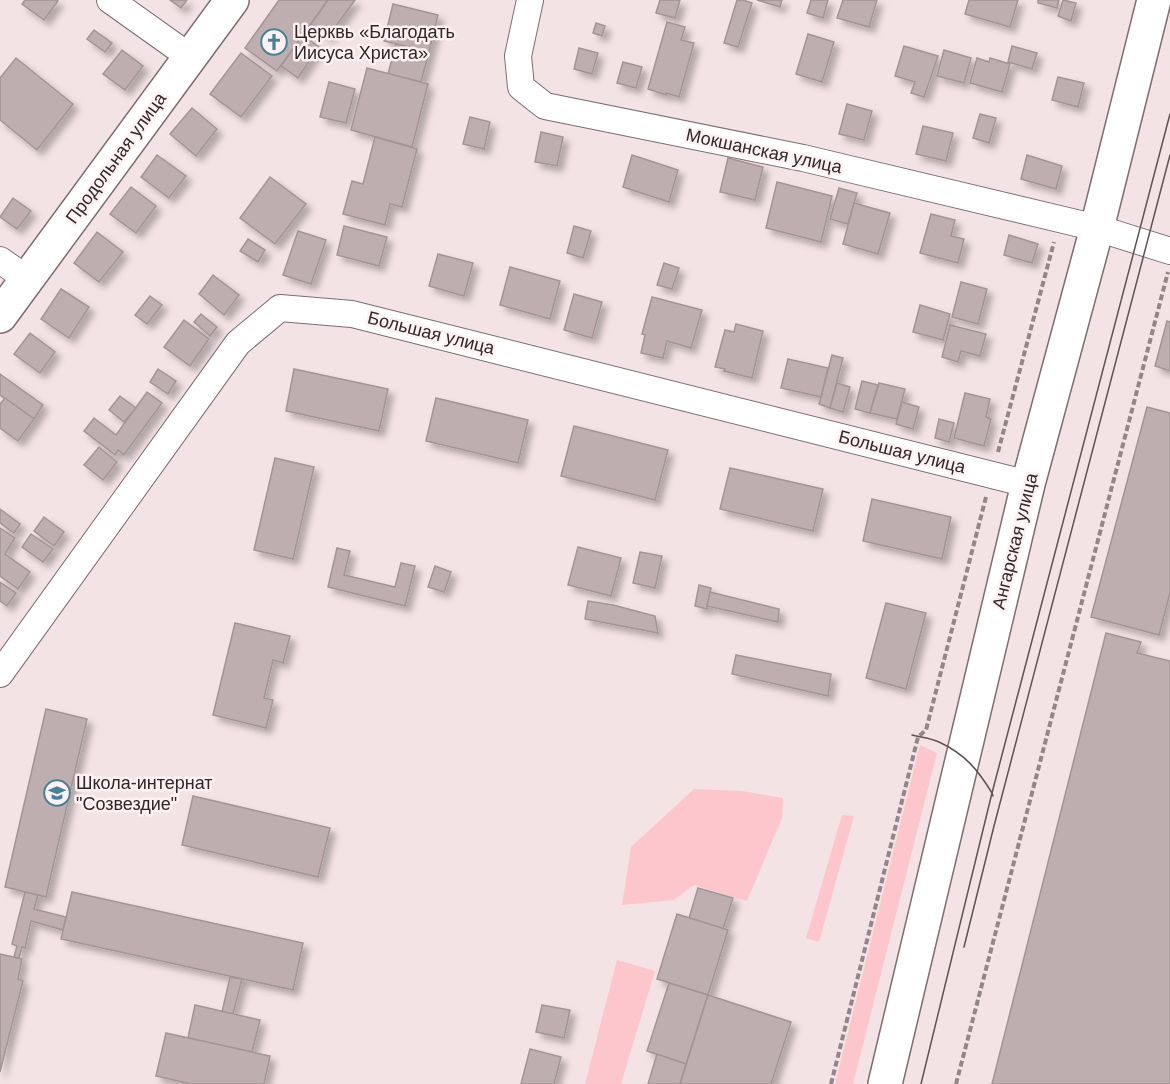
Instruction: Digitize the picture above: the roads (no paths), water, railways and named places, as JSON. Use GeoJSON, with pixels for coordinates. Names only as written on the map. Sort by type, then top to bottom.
{"type":"FeatureCollection","features":[{"type":"Feature","properties":{"kind":"main road","name":"Продольная улица"},"geometry":{"type":"LineString","coordinates":[[0,316],[232,0]]}},
{"type":"Feature","properties":{"kind":"main road","name":"Ангарская улица"},"geometry":{"type":"LineString","coordinates":[[885,1084],[1028,484],[1154,0]]}},
{"type":"Feature","properties":{"kind":"street"},"geometry":{"type":"LineString","coordinates":[[110,0],[190,57]]}},
{"type":"Feature","properties":{"kind":"street","name":"Мокшанская улица"},"geometry":{"type":"LineString","coordinates":[[530,0],[518,56],[521,87],[545,106],[803,158],[1096,228],[1170,251]]}},
{"type":"Feature","properties":{"kind":"street"},"geometry":{"type":"LineString","coordinates":[[0,260],[27,279]]}},
{"type":"Feature","properties":{"kind":"street","name":"Большая улица"},"geometry":{"type":"LineString","coordinates":[[0,674],[238,344],[280,308],[352,314],[1028,484]]}},
{"type":"Feature","properties":{"kind":"tram line"},"geometry":{"type":"LineString","coordinates":[[921,1084],[992,793],[1170,114]]}},
{"type":"Feature","properties":{"kind":"tram line"},"geometry":{"type":"LineString","coordinates":[[964,947],[1170,155]]}},
{"type":"Feature","properties":{"kind":"tram line"},"geometry":{"type":"LineString","coordinates":[[912,735],[936,741],[964,757],[976,770],[993,796]]}},
{"type":"Feature","properties":{"kind":"place","name":"Церквь «Благодать Иисуса Христа»"},"geometry":{"type":"Point","coordinates":[274,42]}},
{"type":"Feature","properties":{"kind":"place","name":"Школа-интернат \"Созвездие\""},"geometry":{"type":"Point","coordinates":[57,793]}}]}
